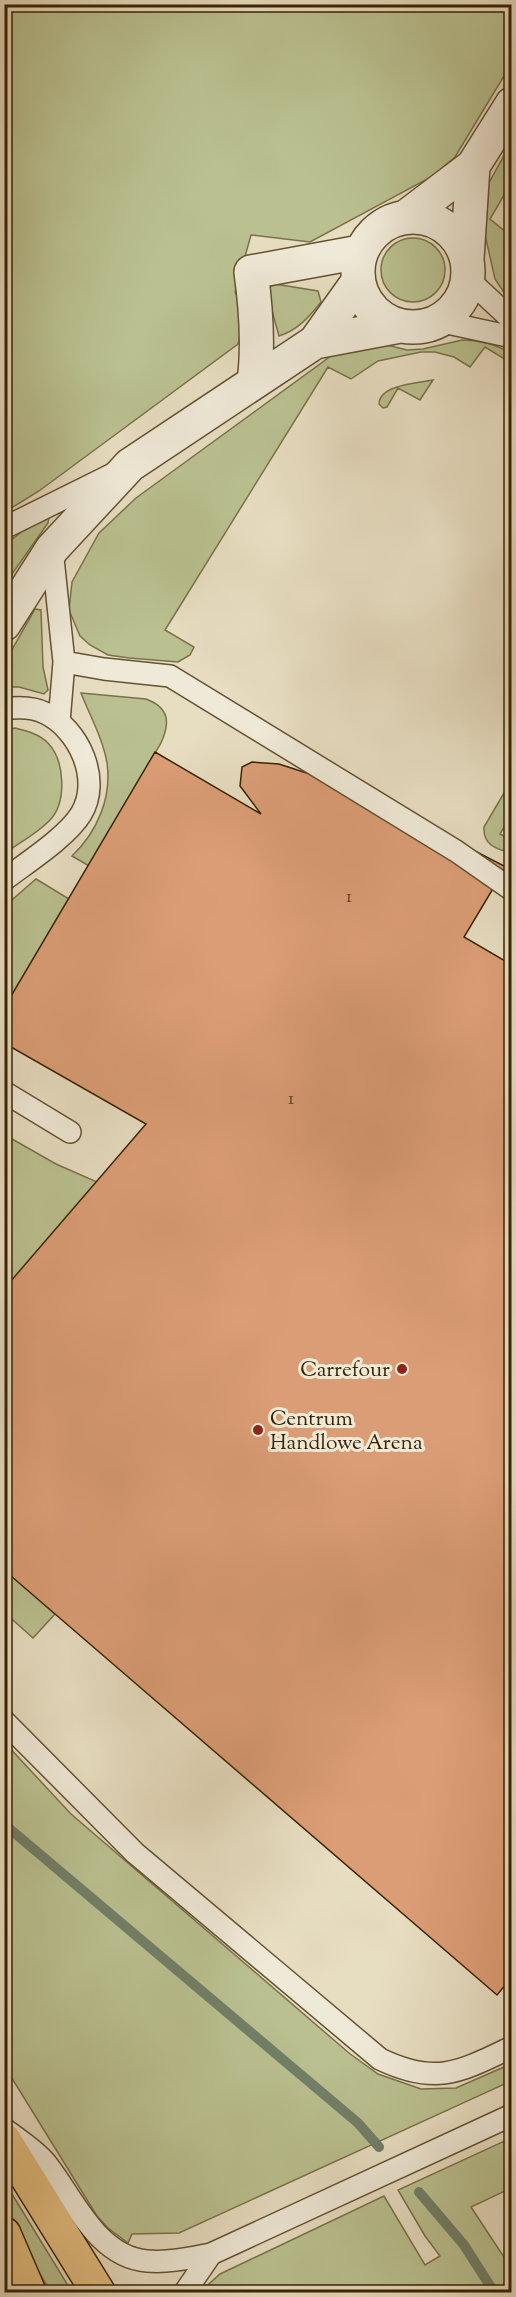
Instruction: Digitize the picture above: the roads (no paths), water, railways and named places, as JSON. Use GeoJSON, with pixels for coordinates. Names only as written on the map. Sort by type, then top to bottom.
{"type":"FeatureCollection","features":[{"type":"Feature","properties":{"kind":"main road"},"geometry":{"type":"LineString","coordinates":[[4,2140],[98,2292]]}},
{"type":"Feature","properties":{"kind":"main road"},"geometry":{"type":"LineString","coordinates":[[4,2234],[28,2292]]}},
{"type":"Feature","properties":{"kind":"main road"},"geometry":{"type":"LineString","coordinates":[[4,2265],[28,2292]]}},
{"type":"Feature","properties":{"kind":"street"},"geometry":{"type":"LineString","coordinates":[[315,342],[359,268],[378,227],[407,216],[473,166],[512,104]]}},
{"type":"Feature","properties":{"kind":"street"},"geometry":{"type":"LineString","coordinates":[[4,624],[52,549],[130,465],[315,342],[400,326],[419,327],[438,321],[453,310],[462,296],[467,269],[473,166]]}},
{"type":"Feature","properties":{"kind":"street"},"geometry":{"type":"LineString","coordinates":[[407,216],[427,217],[445,226],[459,240],[467,269]]}},
{"type":"Feature","properties":{"kind":"street"},"geometry":{"type":"LineString","coordinates":[[359,268],[366,302],[380,317],[400,326]]}},
{"type":"Feature","properties":{"kind":"street"},"geometry":{"type":"LineString","coordinates":[[254,382],[258,355],[251,272],[359,268]]}},
{"type":"Feature","properties":{"kind":"lane"},"geometry":{"type":"LineString","coordinates":[[467,269],[512,320]]}},
{"type":"Feature","properties":{"kind":"lane"},"geometry":{"type":"LineString","coordinates":[[438,321],[512,336]]}},
{"type":"Feature","properties":{"kind":"lane"},"geometry":{"type":"LineString","coordinates":[[4,528],[130,465]]}},
{"type":"Feature","properties":{"kind":"lane"},"geometry":{"type":"LineString","coordinates":[[52,549],[64,662],[59,722]]}},
{"type":"Feature","properties":{"kind":"lane"},"geometry":{"type":"LineString","coordinates":[[64,662],[170,676],[456,851],[512,890]]}},
{"type":"Feature","properties":{"kind":"lane"},"geometry":{"type":"LineString","coordinates":[[4,709],[32,709],[46,713],[59,722],[75,737],[87,768],[87,799],[81,814],[67,831],[4,880]]}},
{"type":"Feature","properties":{"kind":"lane"},"geometry":{"type":"LineString","coordinates":[[4,1092],[70,1132]]}},
{"type":"Feature","properties":{"kind":"lane"},"geometry":{"type":"LineString","coordinates":[[4,1721],[135,1853],[380,2059],[396,2067],[434,2075],[467,2068],[512,2048]]}},
{"type":"Feature","properties":{"kind":"lane"},"geometry":{"type":"LineString","coordinates":[[4,2128],[44,2160],[100,2238],[121,2253],[145,2262],[211,2254],[512,2115]]}},
{"type":"Feature","properties":{"kind":"lane"},"geometry":{"type":"LineString","coordinates":[[185,2292],[211,2254]]}},
{"type":"Feature","properties":{"kind":"waterway"},"geometry":{"type":"LineString","coordinates":[[4,1824],[358,2123],[379,2147]]}},
{"type":"Feature","properties":{"kind":"waterway"},"geometry":{"type":"LineString","coordinates":[[419,2192],[464,2245],[494,2292]]}},
{"type":"Feature","properties":{"kind":"place","name":"Carrefour"},"geometry":{"type":"Point","coordinates":[402,1369]}},
{"type":"Feature","properties":{"kind":"place","name":"Centrum Handlowe Arena"},"geometry":{"type":"Point","coordinates":[258,1430]}}]}
